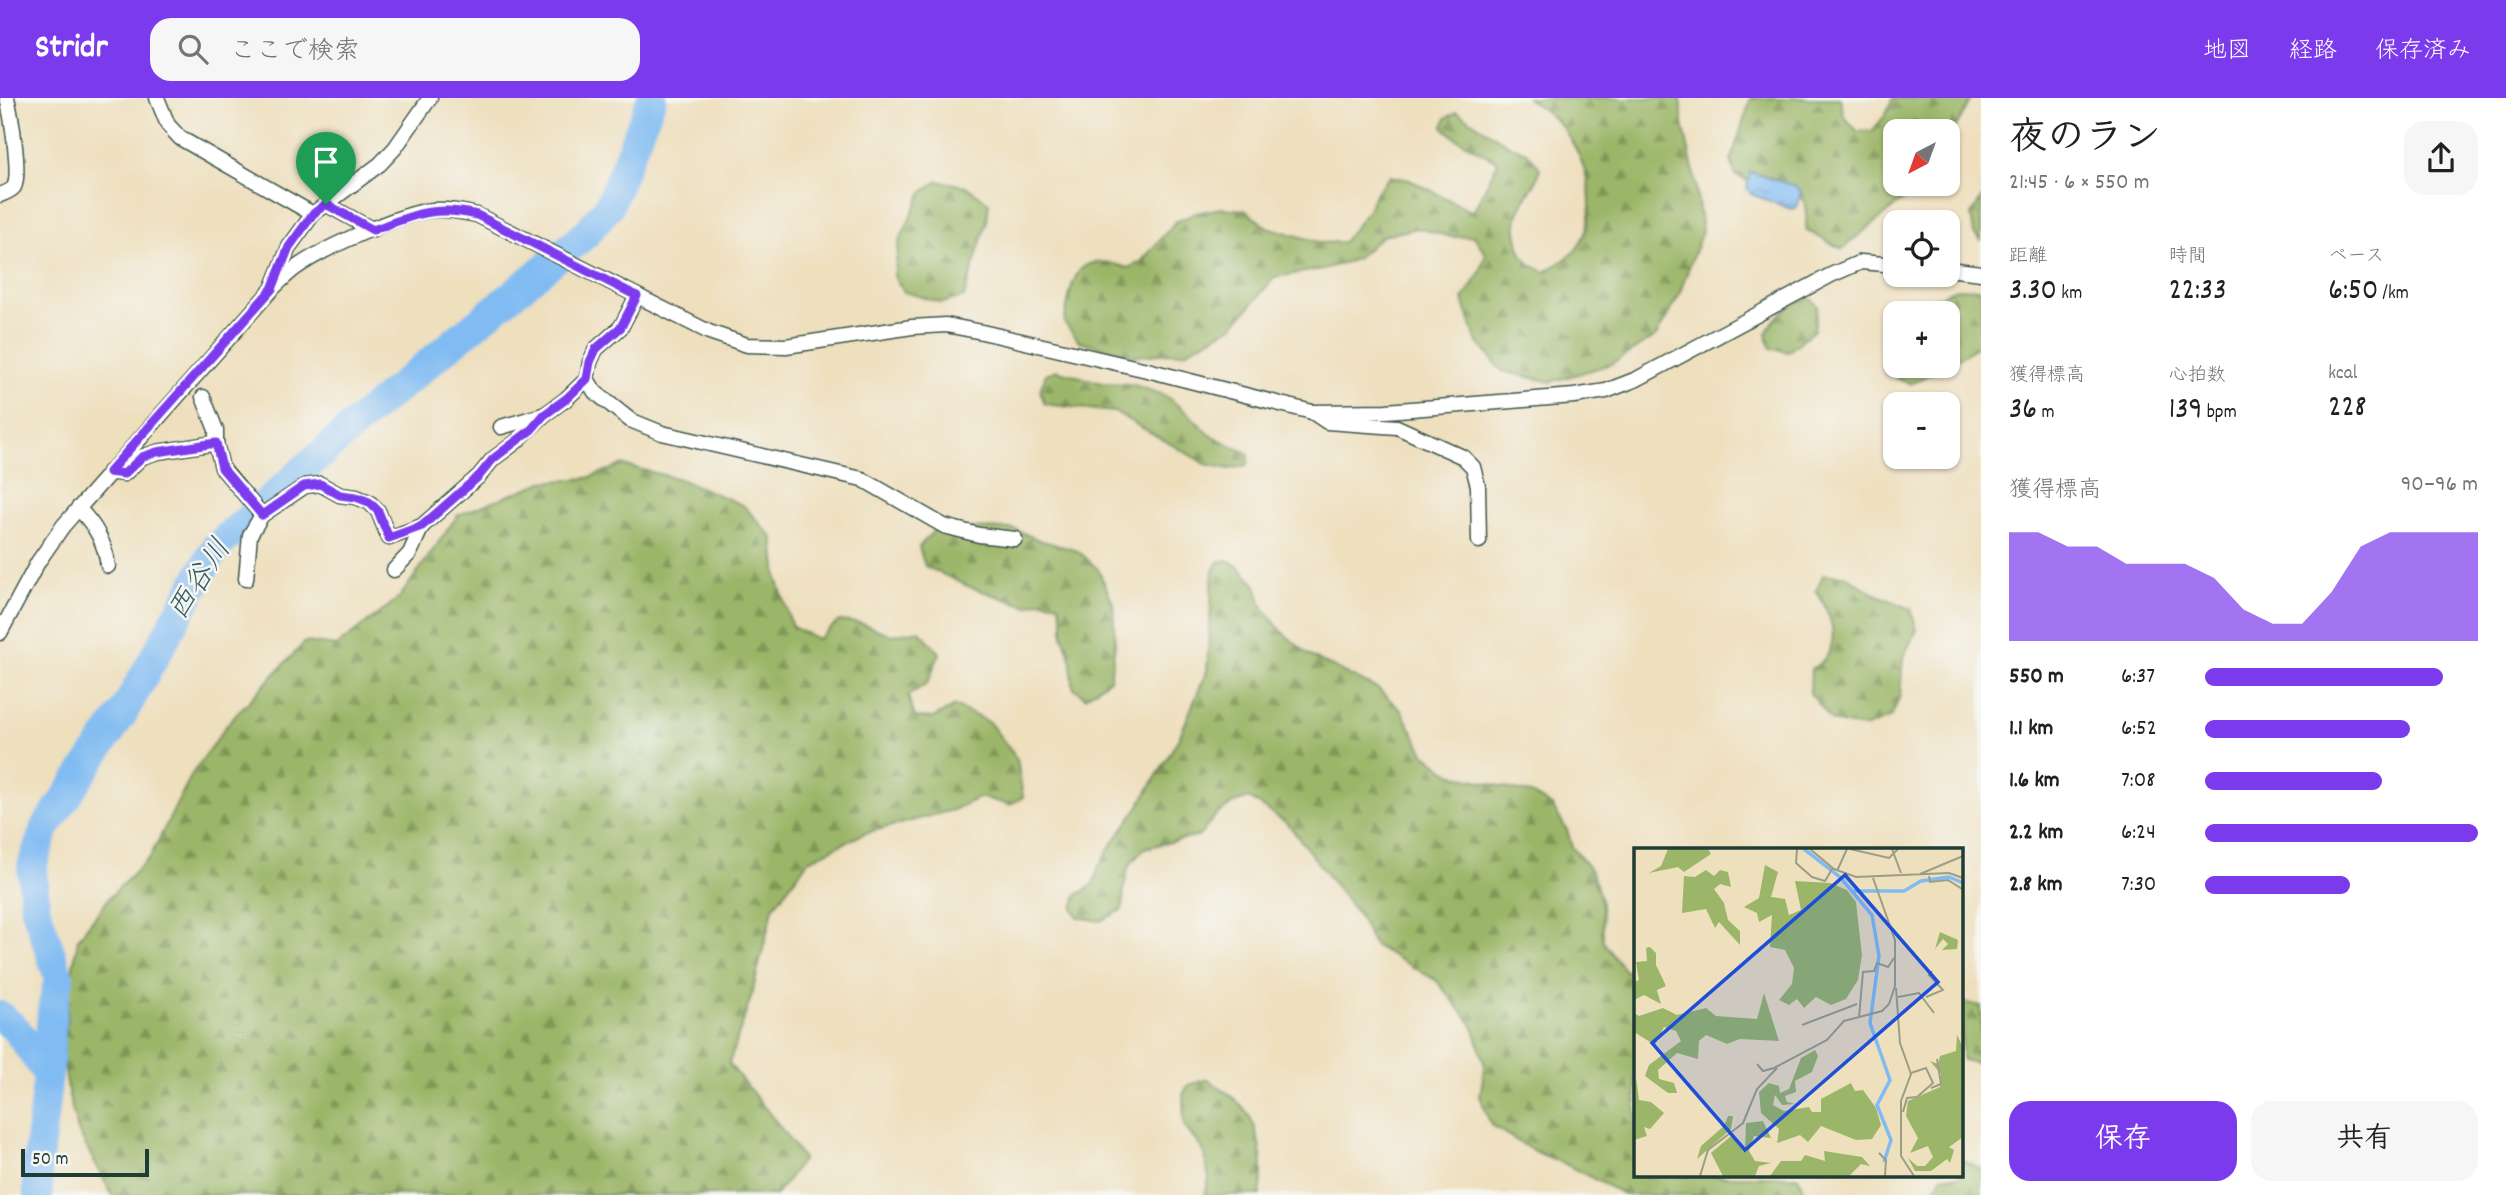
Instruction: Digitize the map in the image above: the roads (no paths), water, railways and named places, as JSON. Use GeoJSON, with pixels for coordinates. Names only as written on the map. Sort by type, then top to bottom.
{"type":"FeatureCollection","features":[{"type":"Feature","properties":{"kind":"street"},"geometry":{"type":"LineString","coordinates":[[0,195],[13,189],[15,183],[12,113],[6,98]]}},
{"type":"Feature","properties":{"kind":"street"},"geometry":{"type":"LineString","coordinates":[[157,98],[168,125],[180,138],[313,214]]}},
{"type":"Feature","properties":{"kind":"street"},"geometry":{"type":"LineString","coordinates":[[272,289],[289,247],[313,214],[380,164],[395,148],[430,98]]}},
{"type":"Feature","properties":{"kind":"street"},"geometry":{"type":"LineString","coordinates":[[326,204],[373,230]]}},
{"type":"Feature","properties":{"kind":"street"},"geometry":{"type":"LineString","coordinates":[[0,634],[38,562],[78,508],[272,289],[298,267],[373,230],[430,211],[453,210],[477,215],[709,332],[747,345],[786,346],[912,327],[946,326],[1096,358],[1312,412],[1386,411],[1606,391],[1637,379],[1851,266],[1861,262],[1883,264]]}},
{"type":"Feature","properties":{"kind":"street"},"geometry":{"type":"LineString","coordinates":[[1960,270],[1981,272]]}},
{"type":"Feature","properties":{"kind":"street"},"geometry":{"type":"LineString","coordinates":[[246,579],[250,535],[257,510],[304,486],[320,484],[340,495],[369,502],[378,511],[389,538],[422,526],[473,482],[493,459],[531,430],[544,415],[587,379],[596,349],[621,327],[637,296]]}},
{"type":"Feature","properties":{"kind":"street"},"geometry":{"type":"LineString","coordinates":[[587,379],[594,392],[630,420],[662,433],[862,479],[944,526],[979,535],[1015,539]]}},
{"type":"Feature","properties":{"kind":"street"},"geometry":{"type":"LineString","coordinates":[[203,397],[216,430],[222,468],[257,510]]}},
{"type":"Feature","properties":{"kind":"street"},"geometry":{"type":"LineString","coordinates":[[1312,412],[1327,422],[1397,427],[1463,457],[1473,467],[1478,486],[1479,541]]}},
{"type":"Feature","properties":{"kind":"street"},"geometry":{"type":"LineString","coordinates":[[501,427],[544,415]]}},
{"type":"Feature","properties":{"kind":"street"},"geometry":{"type":"LineString","coordinates":[[109,472],[124,474],[142,457],[157,452],[216,443]]}},
{"type":"Feature","properties":{"kind":"street"},"geometry":{"type":"LineString","coordinates":[[78,508],[100,536],[108,566]]}},
{"type":"Feature","properties":{"kind":"street"},"geometry":{"type":"LineString","coordinates":[[394,570],[410,552],[422,526]]}},
{"type":"Feature","properties":{"kind":"water"},"geometry":{"type":"Polygon","coordinates":[[[1750,172],[1795,186],[1801,191],[1797,207],[1791,209],[1751,194],[1747,188],[1750,172]]]}},
{"type":"Feature","properties":{"kind":"waterway","name":"西谷川"},"geometry":{"type":"LineString","coordinates":[[38,1195],[37,1168],[48,1075],[52,1010],[59,978],[35,907],[32,866],[45,828],[122,715],[216,547],[369,412],[586,234],[609,206],[652,98]]}},
{"type":"Feature","properties":{"kind":"waterway"},"geometry":{"type":"LineString","coordinates":[[0,1016],[16,1029],[48,1075]]}}]}
